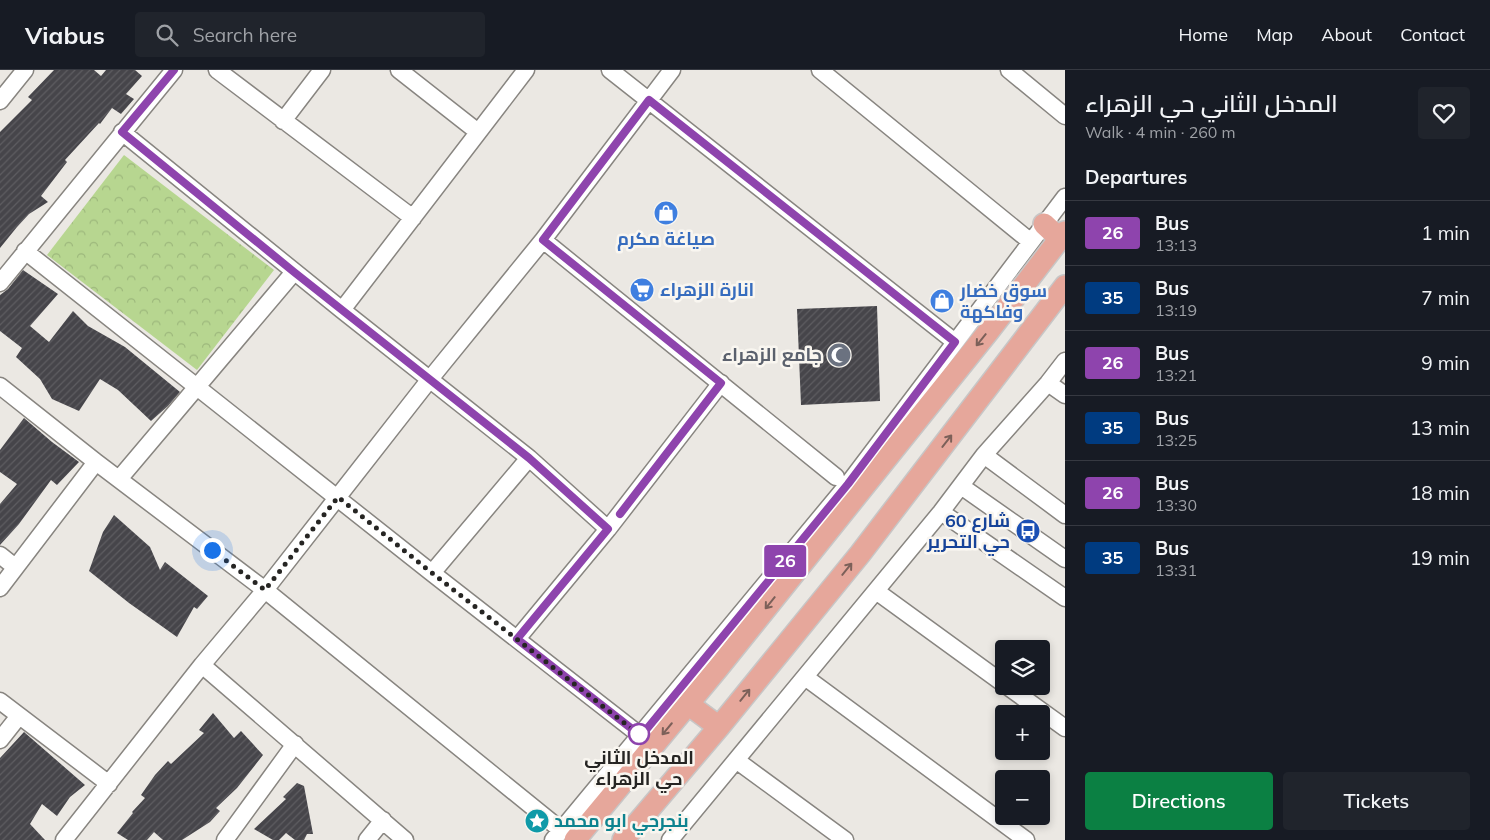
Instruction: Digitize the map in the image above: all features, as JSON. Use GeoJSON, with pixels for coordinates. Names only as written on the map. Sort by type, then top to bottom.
{"type":"FeatureCollection","features":[{"type":"Feature","properties":{"kind":"main road"},"geometry":{"type":"LineString","coordinates":[[563,837],[688,704],[710,664],[976,347],[1062,236],[1044,224]]}},
{"type":"Feature","properties":{"kind":"main road"},"geometry":{"type":"LineString","coordinates":[[624,840],[860,554],[1065,286]]}},
{"type":"Feature","properties":{"kind":"main road"},"geometry":{"type":"LineString","coordinates":[[688,704],[720,726]]}},
{"type":"Feature","properties":{"kind":"street"},"geometry":{"type":"LineString","coordinates":[[0,101],[25,70]]}},
{"type":"Feature","properties":{"kind":"street"},"geometry":{"type":"LineString","coordinates":[[0,284],[174,70]]}},
{"type":"Feature","properties":{"kind":"street"},"geometry":{"type":"LineString","coordinates":[[217,70],[413,218]]}},
{"type":"Feature","properties":{"kind":"street"},"geometry":{"type":"LineString","coordinates":[[283,121],[322,70]]}},
{"type":"Feature","properties":{"kind":"street"},"geometry":{"type":"LineString","coordinates":[[400,70],[478,132]]}},
{"type":"Feature","properties":{"kind":"street"},"geometry":{"type":"LineString","coordinates":[[342,310],[526,70]]}},
{"type":"Feature","properties":{"kind":"street"},"geometry":{"type":"LineString","coordinates":[[610,70],[955,342]]}},
{"type":"Feature","properties":{"kind":"street"},"geometry":{"type":"LineString","coordinates":[[64,840],[202,665],[265,590],[430,379],[543,240],[672,70]]}},
{"type":"Feature","properties":{"kind":"street"},"geometry":{"type":"LineString","coordinates":[[820,70],[1031,242]]}},
{"type":"Feature","properties":{"kind":"street"},"geometry":{"type":"LineString","coordinates":[[1009,70],[1065,116]]}},
{"type":"Feature","properties":{"kind":"street"},"geometry":{"type":"LineString","coordinates":[[122,132],[294,272],[529,458],[608,529]]}},
{"type":"Feature","properties":{"kind":"street"},"geometry":{"type":"LineString","coordinates":[[0,386],[96,462],[265,590],[563,837],[641,736],[710,664],[1065,197]]}},
{"type":"Feature","properties":{"kind":"street"},"geometry":{"type":"LineString","coordinates":[[543,240],[836,476]]}},
{"type":"Feature","properties":{"kind":"street"},"geometry":{"type":"LineString","coordinates":[[25,251],[641,736]]}},
{"type":"Feature","properties":{"kind":"street"},"geometry":{"type":"LineString","coordinates":[[119,479],[294,272]]}},
{"type":"Feature","properties":{"kind":"street"},"geometry":{"type":"LineString","coordinates":[[670,840],[941,512],[984,456],[1065,361]]}},
{"type":"Feature","properties":{"kind":"street"},"geometry":{"type":"LineString","coordinates":[[517,639],[608,529],[721,383]]}},
{"type":"Feature","properties":{"kind":"street"},"geometry":{"type":"LineString","coordinates":[[1048,383],[1065,395]]}},
{"type":"Feature","properties":{"kind":"street"},"geometry":{"type":"LineString","coordinates":[[984,456],[1065,514]]}},
{"type":"Feature","properties":{"kind":"street"},"geometry":{"type":"LineString","coordinates":[[432,573],[529,458]]}},
{"type":"Feature","properties":{"kind":"street"},"geometry":{"type":"LineString","coordinates":[[0,588],[96,462]]}},
{"type":"Feature","properties":{"kind":"street"},"geometry":{"type":"LineString","coordinates":[[961,486],[1065,559]]}},
{"type":"Feature","properties":{"kind":"street"},"geometry":{"type":"LineString","coordinates":[[941,512],[1065,598]]}},
{"type":"Feature","properties":{"kind":"street"},"geometry":{"type":"LineString","coordinates":[[0,555],[15,568]]}},
{"type":"Feature","properties":{"kind":"street"},"geometry":{"type":"LineString","coordinates":[[876,591],[995,677]]}},
{"type":"Feature","properties":{"kind":"street"},"geometry":{"type":"LineString","coordinates":[[202,665],[405,840]]}},
{"type":"Feature","properties":{"kind":"street"},"geometry":{"type":"LineString","coordinates":[[805,677],[1026,840]]}},
{"type":"Feature","properties":{"kind":"street"},"geometry":{"type":"LineString","coordinates":[[1019,695],[1065,728]]}},
{"type":"Feature","properties":{"kind":"street"},"geometry":{"type":"LineString","coordinates":[[0,701],[109,784]]}},
{"type":"Feature","properties":{"kind":"street"},"geometry":{"type":"LineString","coordinates":[[0,740],[19,716]]}},
{"type":"Feature","properties":{"kind":"street"},"geometry":{"type":"LineString","coordinates":[[224,840],[295,744]]}},
{"type":"Feature","properties":{"kind":"street"},"geometry":{"type":"LineString","coordinates":[[736,760],[845,840]]}},
{"type":"Feature","properties":{"kind":"street"},"geometry":{"type":"LineString","coordinates":[[367,840],[383,820]]}},
{"type":"Feature","properties":{"kind":"green space"},"geometry":{"type":"Polygon","coordinates":[[[124,155],[274,270],[197,370],[47,255],[124,155]]]}},
{"type":"Feature","properties":{"kind":"building"},"geometry":{"type":"Polygon","coordinates":[[[54,70],[94,70],[101,76],[106,70],[135,70],[142,76],[126,94],[134,99],[121,114],[112,108],[100,124],[65,160],[67,162],[41,196],[48,202],[29,214],[0,248],[0,132],[32,100],[28,97],[54,70]]]}},
{"type":"Feature","properties":{"kind":"building"},"geometry":{"type":"Polygon","coordinates":[[[23,270],[58,294],[30,326],[49,342],[73,311],[88,326],[125,347],[180,392],[151,421],[118,390],[100,379],[79,411],[52,399],[40,379],[16,357],[22,348],[0,331],[0,295],[8,289],[23,270]]]}},
{"type":"Feature","properties":{"kind":"building","name":"جامع الزهراء"},"geometry":{"type":"Polygon","coordinates":[[[877,306],[880,401],[801,405],[797,309],[877,306]]]}},
{"type":"Feature","properties":{"kind":"building"},"geometry":{"type":"Polygon","coordinates":[[[24,418],[79,462],[57,485],[51,480],[19,524],[0,545],[0,504],[17,484],[0,472],[0,450],[24,418]]]}},
{"type":"Feature","properties":{"kind":"building"},"geometry":{"type":"Polygon","coordinates":[[[114,515],[150,547],[160,570],[165,562],[208,596],[197,609],[194,607],[177,637],[129,603],[89,571],[103,532],[114,515]]]}},
{"type":"Feature","properties":{"kind":"building"},"geometry":{"type":"Polygon","coordinates":[[[213,713],[234,738],[241,731],[263,755],[237,788],[216,808],[220,811],[210,822],[182,840],[163,840],[154,832],[147,840],[128,840],[117,833],[145,798],[141,795],[155,775],[168,761],[171,764],[204,733],[199,730],[213,713]]]}},
{"type":"Feature","properties":{"kind":"building"},"geometry":{"type":"Polygon","coordinates":[[[24,732],[85,785],[70,797],[57,816],[42,804],[30,824],[45,840],[0,840],[0,758],[24,732]]]}},
{"type":"Feature","properties":{"kind":"building"},"geometry":{"type":"Polygon","coordinates":[[[297,783],[304,786],[313,834],[307,834],[304,840],[295,840],[286,833],[279,840],[273,840],[254,829],[286,799],[283,797],[297,783]]]}},
{"type":"Feature","properties":{"kind":"bus line","name":"26"},"geometry":{"type":"LineString","coordinates":[[174,70],[122,132],[294,272],[529,458],[608,529],[517,639],[641,736],[848,484],[955,342],[649,100],[543,240],[721,383],[620,514]]}},
{"type":"Feature","properties":{"kind":"place","name":"صياغة مكرم"},"geometry":{"type":"Point","coordinates":[666,213]}},
{"type":"Feature","properties":{"kind":"place","name":"انارة الزهراء"},"geometry":{"type":"Point","coordinates":[642,290]}},
{"type":"Feature","properties":{"kind":"place","name":"سوق خضار وفاكهة"},"geometry":{"type":"Point","coordinates":[942,301]}},
{"type":"Feature","properties":{"kind":"place","name":"جامع الزهراء"},"geometry":{"type":"Point","coordinates":[839,355]}},
{"type":"Feature","properties":{"kind":"place","name":"شارع 60 حي التحرير"},"geometry":{"type":"Point","coordinates":[1028,531]}},
{"type":"Feature","properties":{"kind":"place","name":"المدخل الثاني حي الزهراء"},"geometry":{"type":"Point","coordinates":[639,734]}},
{"type":"Feature","properties":{"kind":"place","name":"بنجرجي ابو محمد"},"geometry":{"type":"Point","coordinates":[537,821]}},
{"type":"Feature","properties":{"kind":"route"},"geometry":{"type":"LineString","coordinates":[[212,550],[265,590],[338,497],[641,736],[639,734]]}}]}
